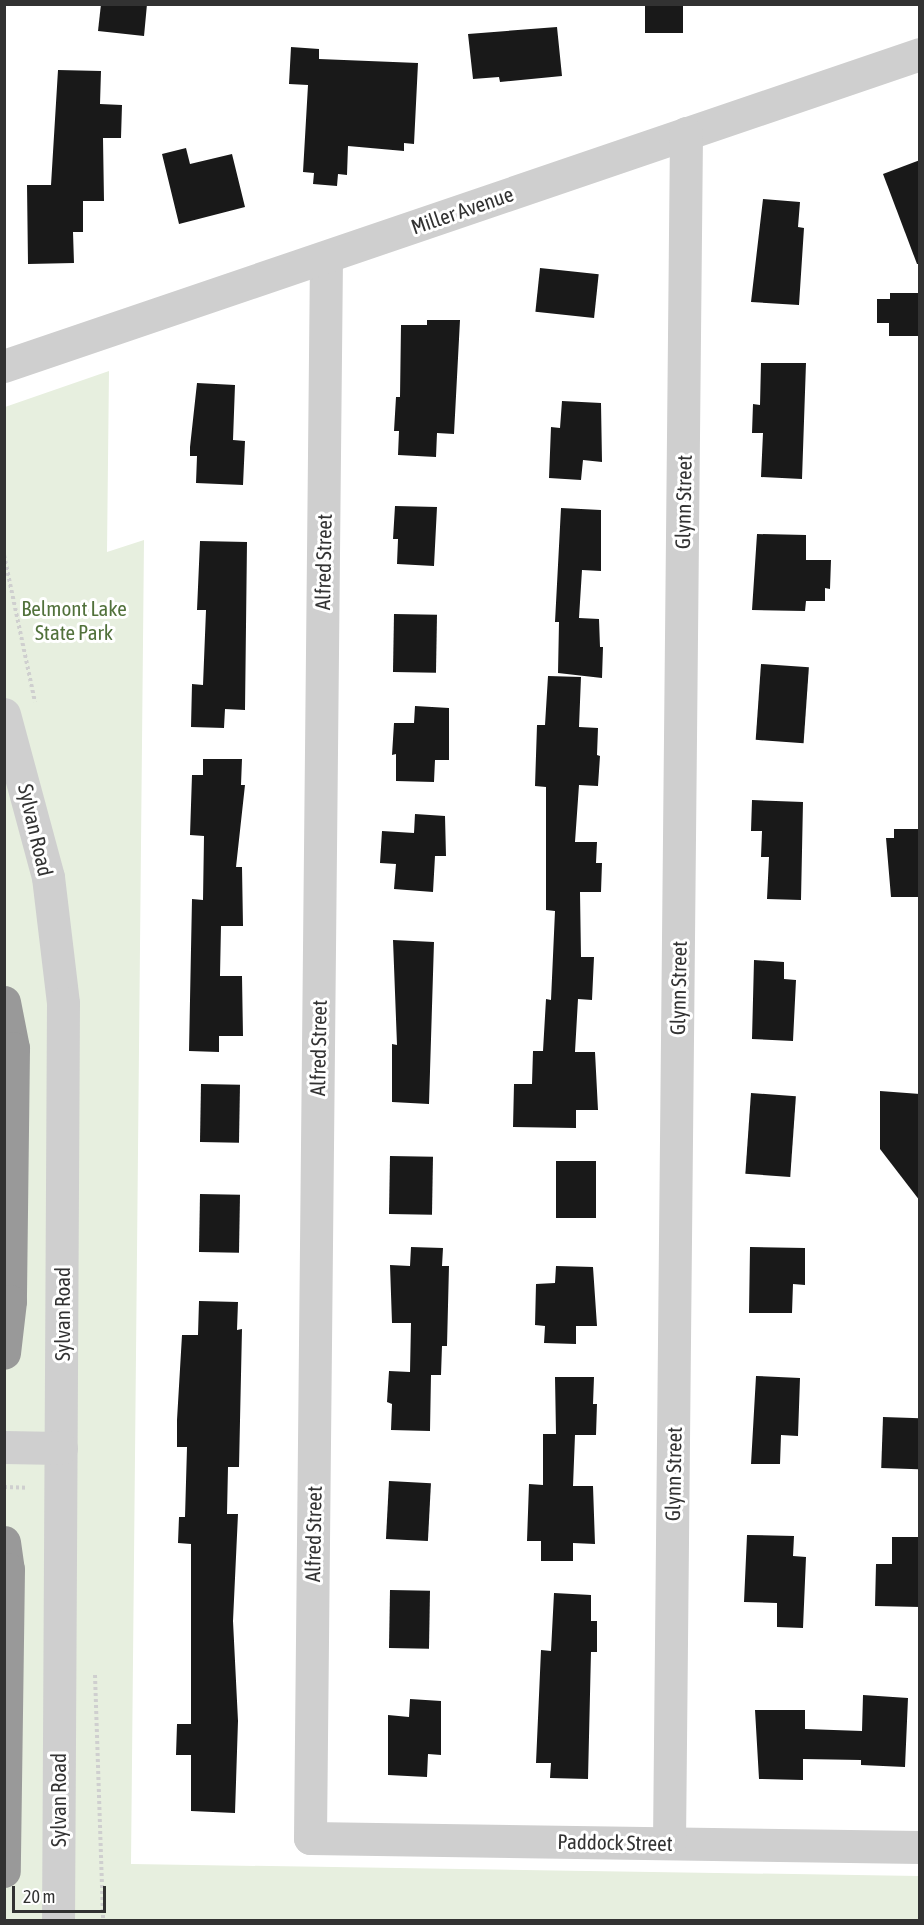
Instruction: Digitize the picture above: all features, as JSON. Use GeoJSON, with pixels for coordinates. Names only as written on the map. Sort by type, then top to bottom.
{"type":"FeatureCollection","features":[{"type":"Feature","properties":{"kind":"highway"},"geometry":{"type":"LineString","coordinates":[[4,1002],[13,1048],[10,1301],[4,1353]]}},
{"type":"Feature","properties":{"kind":"highway"},"geometry":{"type":"LineString","coordinates":[[4,1542],[8,1569],[4,1871]]}},
{"type":"Feature","properties":{"kind":"street","name":"Miller Avenue"},"geometry":{"type":"LineString","coordinates":[[4,366],[920,54]]}},
{"type":"Feature","properties":{"kind":"street","name":"Glynn Street"},"geometry":{"type":"LineString","coordinates":[[669,1843],[687,133]]}},
{"type":"Feature","properties":{"kind":"street","name":"Alfred Street"},"geometry":{"type":"LineString","coordinates":[[310,1838],[326,257]]}},
{"type":"Feature","properties":{"kind":"street","name":"Sylvan Road"},"geometry":{"type":"LineString","coordinates":[[4,714],[48,877],[63,1003],[58,1920]]}},
{"type":"Feature","properties":{"kind":"street"},"geometry":{"type":"LineString","coordinates":[[4,1447],[61,1448]]}},
{"type":"Feature","properties":{"kind":"street","name":"Paddock Street"},"geometry":{"type":"LineString","coordinates":[[310,1838],[920,1847]]}},
{"type":"Feature","properties":{"kind":"green space","name":"Belmont Lake State Park"},"geometry":{"type":"Polygon","coordinates":[[[109,371],[107,552],[144,540],[131,1864],[919,1876],[919,1920],[5,1920],[5,407],[109,371]]]}},
{"type":"Feature","properties":{"kind":"building"},"geometry":{"type":"Polygon","coordinates":[[[101,4],[147,4],[144,36],[98,31],[101,4]]]}},
{"type":"Feature","properties":{"kind":"building"},"geometry":{"type":"Polygon","coordinates":[[[645,4],[683,4],[683,33],[645,33],[645,4]]]}},
{"type":"Feature","properties":{"kind":"building"},"geometry":{"type":"Polygon","coordinates":[[[557,27],[562,76],[500,82],[499,77],[473,79],[468,34],[557,27]]]}},
{"type":"Feature","properties":{"kind":"building"},"geometry":{"type":"Polygon","coordinates":[[[291,47],[319,49],[319,59],[418,63],[414,144],[404,143],[404,151],[348,146],[347,175],[338,174],[337,186],[313,184],[314,173],[303,172],[308,85],[289,84],[291,47]]]}},
{"type":"Feature","properties":{"kind":"building"},"geometry":{"type":"Polygon","coordinates":[[[58,70],[101,71],[100,104],[122,105],[121,138],[103,138],[104,201],[83,201],[83,232],[73,232],[74,263],[28,264],[27,185],[51,185],[58,70]]]}},
{"type":"Feature","properties":{"kind":"building"},"geometry":{"type":"Polygon","coordinates":[[[186,148],[190,164],[232,154],[245,207],[179,224],[162,154],[186,148]]]}},
{"type":"Feature","properties":{"kind":"building"},"geometry":{"type":"Polygon","coordinates":[[[920,160],[920,264],[917,264],[883,174],[920,160]]]}},
{"type":"Feature","properties":{"kind":"building"},"geometry":{"type":"Polygon","coordinates":[[[763,199],[800,202],[798,227],[804,228],[799,305],[751,302],[763,199]]]}},
{"type":"Feature","properties":{"kind":"building"},"geometry":{"type":"Polygon","coordinates":[[[540,268],[599,274],[594,318],[535,312],[540,268]]]}},
{"type":"Feature","properties":{"kind":"building"},"geometry":{"type":"Polygon","coordinates":[[[890,293],[920,293],[920,336],[889,336],[889,323],[877,323],[877,299],[890,299],[890,293]]]}},
{"type":"Feature","properties":{"kind":"building"},"geometry":{"type":"Polygon","coordinates":[[[427,320],[460,320],[454,434],[437,433],[436,457],[398,455],[399,431],[394,431],[396,397],[400,397],[401,325],[427,325],[427,320]]]}},
{"type":"Feature","properties":{"kind":"building"},"geometry":{"type":"Polygon","coordinates":[[[761,363],[806,363],[802,479],[761,477],[763,433],[752,433],[753,404],[760,405],[761,363]]]}},
{"type":"Feature","properties":{"kind":"building"},"geometry":{"type":"Polygon","coordinates":[[[197,383],[235,385],[233,440],[245,441],[243,485],[196,483],[197,456],[190,456],[190,447],[197,383]]]}},
{"type":"Feature","properties":{"kind":"building"},"geometry":{"type":"Polygon","coordinates":[[[562,401],[601,403],[602,462],[583,460],[581,480],[549,478],[551,427],[560,428],[562,401]]]}},
{"type":"Feature","properties":{"kind":"building"},"geometry":{"type":"Polygon","coordinates":[[[395,506],[437,507],[434,566],[397,564],[398,539],[393,539],[395,506]]]}},
{"type":"Feature","properties":{"kind":"building"},"geometry":{"type":"Polygon","coordinates":[[[561,508],[601,510],[601,571],[582,570],[579,618],[599,619],[600,647],[603,647],[602,678],[558,673],[559,622],[555,622],[561,508]]]}},
{"type":"Feature","properties":{"kind":"building"},"geometry":{"type":"Polygon","coordinates":[[[757,534],[806,535],[806,560],[831,560],[830,589],[825,588],[825,601],[806,601],[805,611],[752,610],[757,534]]]}},
{"type":"Feature","properties":{"kind":"building"},"geometry":{"type":"Polygon","coordinates":[[[200,541],[247,542],[245,710],[225,709],[224,728],[191,727],[192,684],[203,685],[206,610],[197,610],[200,541]]]}},
{"type":"Feature","properties":{"kind":"building"},"geometry":{"type":"Polygon","coordinates":[[[394,614],[437,615],[436,673],[393,672],[394,614]]]}},
{"type":"Feature","properties":{"kind":"building"},"geometry":{"type":"Polygon","coordinates":[[[761,664],[809,667],[804,743],[756,740],[761,664]]]}},
{"type":"Feature","properties":{"kind":"building"},"geometry":{"type":"Polygon","coordinates":[[[548,676],[581,677],[579,727],[598,728],[597,755],[600,756],[598,786],[579,785],[575,842],[597,842],[596,863],[602,863],[601,892],[580,892],[581,957],[594,957],[592,1000],[578,999],[575,1052],[595,1052],[598,1110],[576,1110],[576,1128],[513,1127],[514,1084],[532,1084],[533,1051],[543,1051],[546,999],[551,1000],[555,911],[546,910],[546,787],[535,786],[537,725],[545,725],[548,676]]]}},
{"type":"Feature","properties":{"kind":"building"},"geometry":{"type":"Polygon","coordinates":[[[415,706],[449,708],[449,760],[435,760],[434,782],[396,781],[396,754],[392,755],[394,723],[414,723],[415,706]]]}},
{"type":"Feature","properties":{"kind":"building"},"geometry":{"type":"Polygon","coordinates":[[[203,759],[242,759],[241,785],[245,785],[236,867],[242,867],[243,926],[221,926],[220,976],[242,976],[243,1036],[219,1036],[219,1052],[189,1051],[192,899],[203,900],[204,836],[190,835],[192,775],[203,775],[203,759]]]}},
{"type":"Feature","properties":{"kind":"building"},"geometry":{"type":"Polygon","coordinates":[[[752,800],[803,802],[801,900],[767,899],[769,857],[761,857],[762,831],[751,831],[752,800]]]}},
{"type":"Feature","properties":{"kind":"building"},"geometry":{"type":"Polygon","coordinates":[[[415,814],[445,816],[446,856],[435,856],[433,892],[394,889],[396,864],[380,863],[382,831],[414,833],[415,814]]]}},
{"type":"Feature","properties":{"kind":"building"},"geometry":{"type":"Polygon","coordinates":[[[894,829],[920,829],[920,897],[891,897],[886,838],[894,838],[894,829]]]}},
{"type":"Feature","properties":{"kind":"building"},"geometry":{"type":"Polygon","coordinates":[[[393,940],[434,942],[429,1104],[392,1102],[392,1044],[397,1045],[393,940]]]}},
{"type":"Feature","properties":{"kind":"building"},"geometry":{"type":"Polygon","coordinates":[[[754,960],[784,962],[784,979],[796,980],[793,1041],[752,1039],[754,960]]]}},
{"type":"Feature","properties":{"kind":"building"},"geometry":{"type":"Polygon","coordinates":[[[201,1084],[240,1085],[239,1143],[200,1142],[201,1084]]]}},
{"type":"Feature","properties":{"kind":"building"},"geometry":{"type":"Polygon","coordinates":[[[880,1091],[920,1094],[920,1201],[880,1149],[880,1091]]]}},
{"type":"Feature","properties":{"kind":"building"},"geometry":{"type":"Polygon","coordinates":[[[751,1093],[796,1096],[790,1177],[745,1174],[751,1093]]]}},
{"type":"Feature","properties":{"kind":"building"},"geometry":{"type":"Polygon","coordinates":[[[390,1156],[433,1157],[432,1215],[389,1214],[390,1156]]]}},
{"type":"Feature","properties":{"kind":"building"},"geometry":{"type":"Polygon","coordinates":[[[556,1161],[596,1161],[596,1218],[556,1218],[556,1161]]]}},
{"type":"Feature","properties":{"kind":"building"},"geometry":{"type":"Polygon","coordinates":[[[200,1194],[240,1195],[239,1253],[199,1252],[200,1194]]]}},
{"type":"Feature","properties":{"kind":"building"},"geometry":{"type":"Polygon","coordinates":[[[411,1247],[443,1248],[442,1266],[449,1266],[447,1346],[442,1346],[441,1375],[431,1375],[430,1431],[391,1430],[392,1404],[387,1402],[389,1371],[410,1372],[411,1323],[392,1323],[390,1265],[410,1266],[411,1247]]]}},
{"type":"Feature","properties":{"kind":"building"},"geometry":{"type":"Polygon","coordinates":[[[750,1247],[805,1248],[805,1285],[793,1284],[792,1313],[749,1313],[750,1247]]]}},
{"type":"Feature","properties":{"kind":"building"},"geometry":{"type":"Polygon","coordinates":[[[556,1266],[593,1267],[597,1326],[576,1326],[576,1344],[544,1343],[545,1326],[535,1325],[536,1284],[555,1283],[556,1266]]]}},
{"type":"Feature","properties":{"kind":"building"},"geometry":{"type":"Polygon","coordinates":[[[199,1301],[238,1302],[237,1330],[242,1329],[239,1467],[228,1467],[227,1514],[238,1514],[233,1621],[238,1721],[235,1813],[191,1811],[191,1755],[176,1755],[177,1724],[191,1724],[191,1544],[178,1543],[179,1517],[185,1517],[187,1447],[177,1447],[177,1420],[182,1335],[198,1335],[199,1301]]]}},
{"type":"Feature","properties":{"kind":"building"},"geometry":{"type":"Polygon","coordinates":[[[756,1376],[800,1378],[798,1436],[781,1435],[780,1464],[751,1464],[756,1376]]]}},
{"type":"Feature","properties":{"kind":"building"},"geometry":{"type":"Polygon","coordinates":[[[555,1377],[594,1377],[593,1404],[597,1404],[596,1435],[575,1435],[573,1486],[593,1486],[595,1544],[573,1543],[573,1561],[541,1561],[541,1541],[527,1541],[529,1484],[543,1485],[543,1434],[556,1434],[555,1377]]]}},
{"type":"Feature","properties":{"kind":"building"},"geometry":{"type":"Polygon","coordinates":[[[883,1417],[920,1418],[918,1469],[881,1468],[883,1417]]]}},
{"type":"Feature","properties":{"kind":"building"},"geometry":{"type":"Polygon","coordinates":[[[389,1481],[431,1483],[428,1541],[386,1539],[389,1481]]]}},
{"type":"Feature","properties":{"kind":"building"},"geometry":{"type":"Polygon","coordinates":[[[747,1535],[794,1536],[793,1556],[806,1557],[803,1628],[777,1627],[777,1603],[744,1602],[747,1535]]]}},
{"type":"Feature","properties":{"kind":"building"},"geometry":{"type":"Polygon","coordinates":[[[892,1537],[920,1537],[920,1607],[875,1606],[876,1564],[892,1564],[892,1537]]]}},
{"type":"Feature","properties":{"kind":"building"},"geometry":{"type":"Polygon","coordinates":[[[390,1590],[430,1591],[429,1649],[389,1648],[390,1590]]]}},
{"type":"Feature","properties":{"kind":"building"},"geometry":{"type":"Polygon","coordinates":[[[554,1593],[591,1595],[591,1621],[597,1621],[597,1652],[591,1652],[588,1779],[550,1778],[551,1763],[536,1763],[541,1650],[551,1651],[554,1593]]]}},
{"type":"Feature","properties":{"kind":"building"},"geometry":{"type":"Polygon","coordinates":[[[863,1695],[908,1698],[905,1767],[861,1765],[861,1760],[803,1759],[803,1780],[759,1779],[755,1710],[805,1710],[805,1729],[862,1731],[863,1695]]]}},
{"type":"Feature","properties":{"kind":"building"},"geometry":{"type":"Polygon","coordinates":[[[410,1699],[441,1701],[441,1755],[428,1754],[427,1777],[388,1775],[388,1715],[409,1717],[410,1699]]]}}]}
